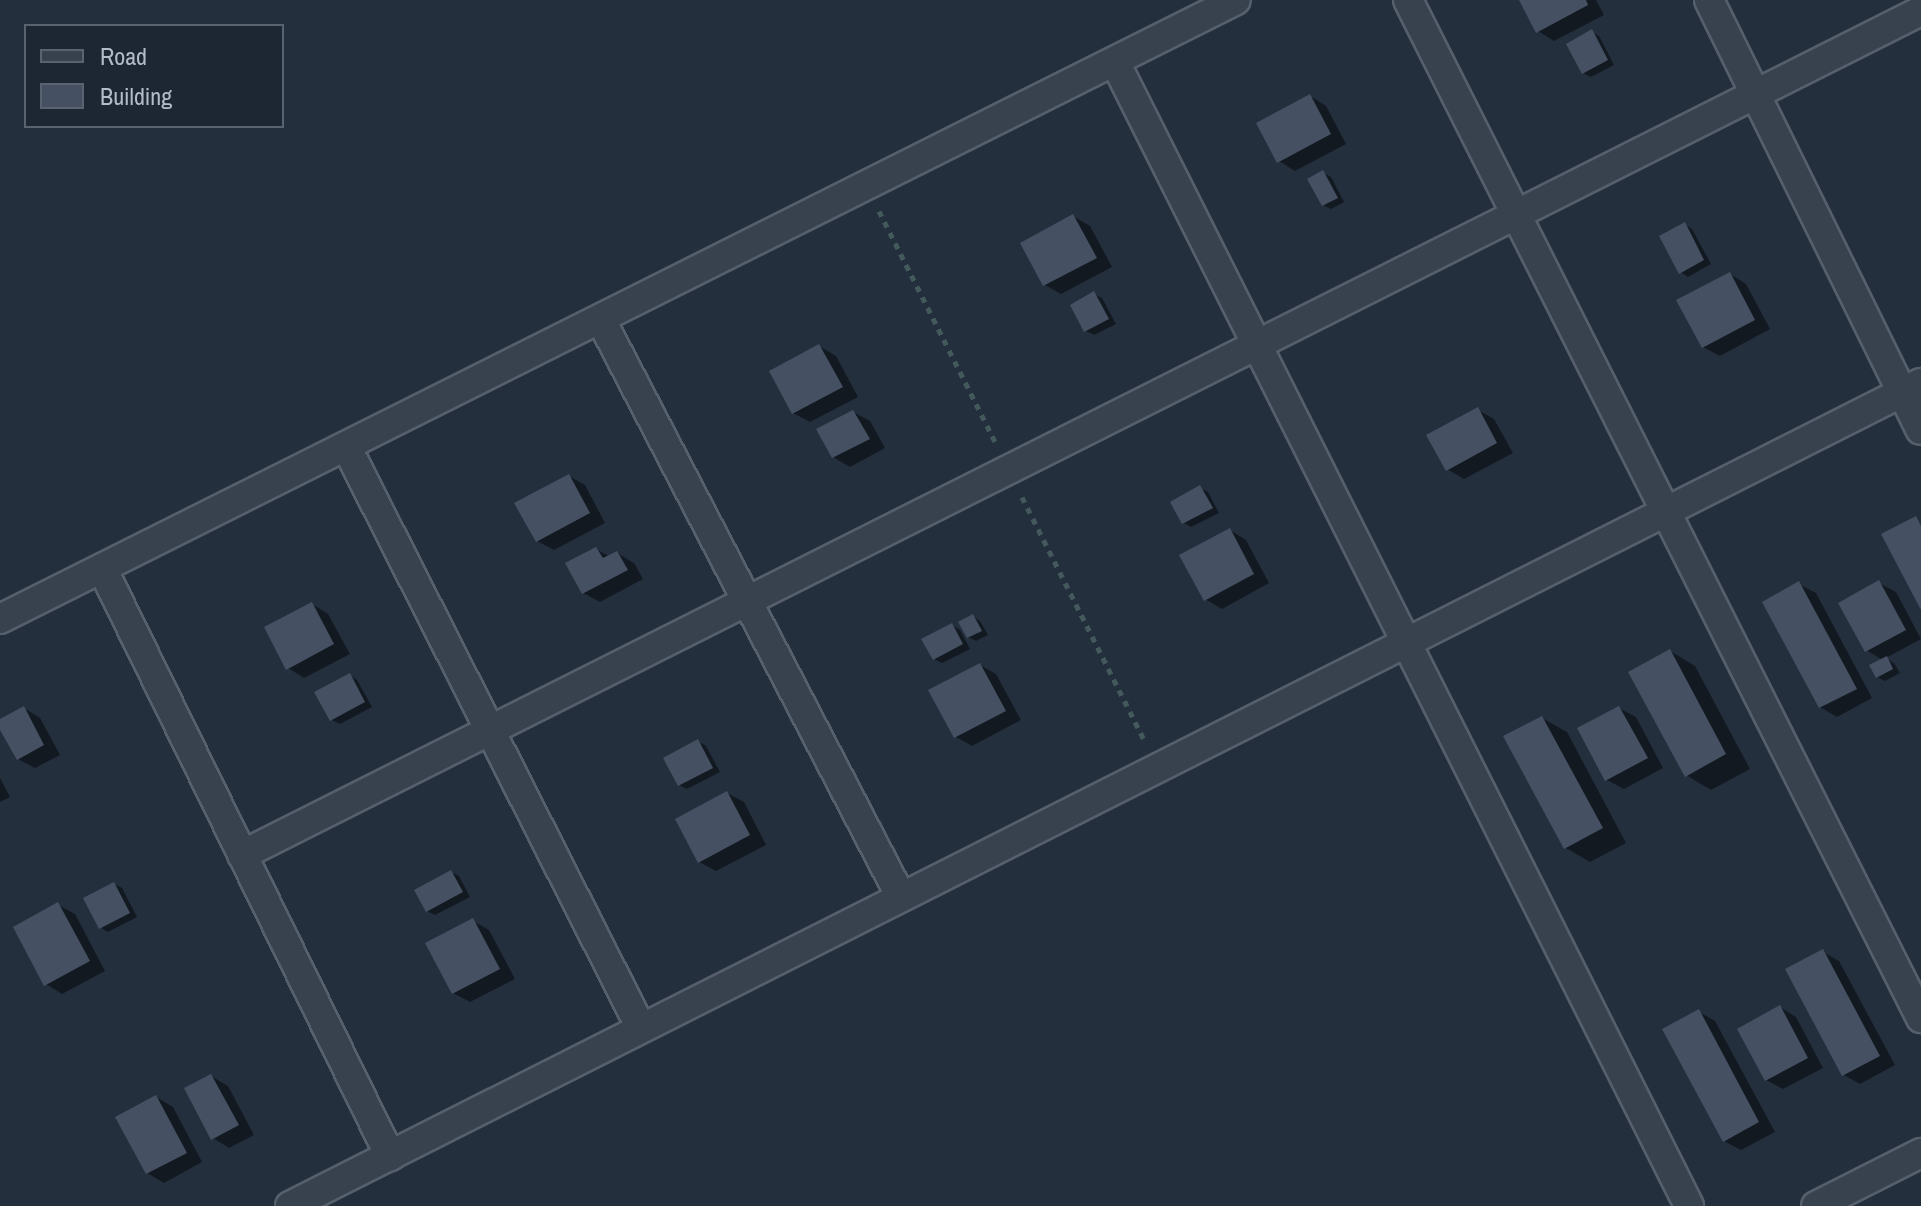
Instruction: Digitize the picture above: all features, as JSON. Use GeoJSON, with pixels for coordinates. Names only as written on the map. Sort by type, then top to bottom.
{"type":"FeatureCollection","features":[{"type":"Feature","properties":{"kind":"street"},"geometry":{"type":"LineString","coordinates":[[0,619],[1236,0]]}},
{"type":"Feature","properties":{"kind":"street"},"geometry":{"type":"LineString","coordinates":[[1408,0],[1921,1018]]}},
{"type":"Feature","properties":{"kind":"street"},"geometry":{"type":"LineString","coordinates":[[1709,0],[1756,95],[1912,387],[1921,430]]}},
{"type":"Feature","properties":{"kind":"street"},"geometry":{"type":"LineString","coordinates":[[242,855],[1921,11]]}},
{"type":"Feature","properties":{"kind":"street"},"geometry":{"type":"LineString","coordinates":[[1115,62],[1689,1206]]}},
{"type":"Feature","properties":{"kind":"street"},"geometry":{"type":"LineString","coordinates":[[601,320],[901,897]]}},
{"type":"Feature","properties":{"kind":"street"},"geometry":{"type":"LineString","coordinates":[[290,1206],[1912,387]]}},
{"type":"Feature","properties":{"kind":"street"},"geometry":{"type":"LineString","coordinates":[[346,446],[641,1028]]}},
{"type":"Feature","properties":{"kind":"street"},"geometry":{"type":"LineString","coordinates":[[102,568],[390,1156]]}},
{"type":"Feature","properties":{"kind":"street"},"geometry":{"type":"LineString","coordinates":[[1816,1206],[1921,1153]]}},
{"type":"Feature","properties":{"kind":"building"},"geometry":{"type":"Polygon","coordinates":[[[1519,0],[1586,0],[1588,5],[1536,33],[1519,0]]]}},
{"type":"Feature","properties":{"kind":"building"},"geometry":{"type":"Polygon","coordinates":[[[1592,29],[1608,60],[1582,74],[1566,44],[1592,29]]]}},
{"type":"Feature","properties":{"kind":"building"},"geometry":{"type":"Polygon","coordinates":[[[1310,94],[1331,134],[1277,163],[1256,123],[1310,94]]]}},
{"type":"Feature","properties":{"kind":"building"},"geometry":{"type":"Polygon","coordinates":[[[1323,170],[1338,198],[1322,206],[1307,179],[1323,170]]]}},
{"type":"Feature","properties":{"kind":"building"},"geometry":{"type":"Polygon","coordinates":[[[1073,214],[1097,258],[1043,286],[1020,243],[1073,214]]]}},
{"type":"Feature","properties":{"kind":"building"},"geometry":{"type":"Polygon","coordinates":[[[1685,222],[1704,260],[1679,274],[1659,236],[1685,222]]]}},
{"type":"Feature","properties":{"kind":"building"},"geometry":{"type":"Polygon","coordinates":[[[1730,272],[1755,320],[1702,348],[1676,300],[1730,272]]]}},
{"type":"Feature","properties":{"kind":"building"},"geometry":{"type":"Polygon","coordinates":[[[1094,291],[1109,319],[1084,332],[1070,305],[1094,291]]]}},
{"type":"Feature","properties":{"kind":"building"},"geometry":{"type":"Polygon","coordinates":[[[819,344],[843,387],[792,414],[769,371],[819,344]]]}},
{"type":"Feature","properties":{"kind":"building"},"geometry":{"type":"Polygon","coordinates":[[[1478,407],[1497,443],[1446,471],[1426,435],[1478,407]]]}},
{"type":"Feature","properties":{"kind":"building"},"geometry":{"type":"Polygon","coordinates":[[[853,410],[870,439],[832,458],[816,429],[853,410]]]}},
{"type":"Feature","properties":{"kind":"building"},"geometry":{"type":"Polygon","coordinates":[[[569,474],[590,513],[536,542],[514,503],[569,474]]]}},
{"type":"Feature","properties":{"kind":"building"},"geometry":{"type":"Polygon","coordinates":[[[1200,485],[1213,508],[1182,524],[1170,502],[1200,485]]]}},
{"type":"Feature","properties":{"kind":"building"},"geometry":{"type":"Polygon","coordinates":[[[1916,516],[1921,526],[1921,610],[1881,534],[1916,516]]]}},
{"type":"Feature","properties":{"kind":"building"},"geometry":{"type":"Polygon","coordinates":[[[1230,528],[1254,574],[1204,601],[1179,555],[1230,528]]]}},
{"type":"Feature","properties":{"kind":"building"},"geometry":{"type":"Polygon","coordinates":[[[596,547],[603,558],[617,551],[628,570],[582,594],[565,563],[596,547]]]}},
{"type":"Feature","properties":{"kind":"building"},"geometry":{"type":"Polygon","coordinates":[[[1879,580],[1906,630],[1865,652],[1838,603],[1879,580]]]}},
{"type":"Feature","properties":{"kind":"building"},"geometry":{"type":"Polygon","coordinates":[[[1799,581],[1857,689],[1819,708],[1762,602],[1799,581]]]}},
{"type":"Feature","properties":{"kind":"building"},"geometry":{"type":"Polygon","coordinates":[[[312,602],[334,644],[286,670],[264,627],[312,602]]]}},
{"type":"Feature","properties":{"kind":"building"},"geometry":{"type":"Polygon","coordinates":[[[973,614],[982,631],[967,638],[958,622],[973,614]]]}},
{"type":"Feature","properties":{"kind":"building"},"geometry":{"type":"Polygon","coordinates":[[[952,623],[963,644],[933,660],[921,639],[952,623]]]}},
{"type":"Feature","properties":{"kind":"building"},"geometry":{"type":"Polygon","coordinates":[[[1670,649],[1726,754],[1685,777],[1628,672],[1670,649]]]}},
{"type":"Feature","properties":{"kind":"building"},"geometry":{"type":"Polygon","coordinates":[[[1887,656],[1893,669],[1876,678],[1869,665],[1887,656]]]}},
{"type":"Feature","properties":{"kind":"building"},"geometry":{"type":"Polygon","coordinates":[[[980,663],[1006,711],[954,738],[928,690],[980,663]]]}},
{"type":"Feature","properties":{"kind":"building"},"geometry":{"type":"Polygon","coordinates":[[[350,673],[365,702],[330,721],[314,692],[350,673]]]}},
{"type":"Feature","properties":{"kind":"building"},"geometry":{"type":"Polygon","coordinates":[[[24,706],[44,745],[17,760],[0,730],[0,719],[24,706]]]}},
{"type":"Feature","properties":{"kind":"building"},"geometry":{"type":"Polygon","coordinates":[[[1619,706],[1648,758],[1605,781],[1577,728],[1619,706]]]}},
{"type":"Feature","properties":{"kind":"building"},"geometry":{"type":"Polygon","coordinates":[[[1542,716],[1603,828],[1564,849],[1503,736],[1542,716]]]}},
{"type":"Feature","properties":{"kind":"building"},"geometry":{"type":"Polygon","coordinates":[[[698,739],[713,768],[678,786],[663,758],[698,739]]]}},
{"type":"Feature","properties":{"kind":"building"},"geometry":{"type":"Polygon","coordinates":[[[727,791],[750,835],[698,863],[675,819],[727,791]]]}},
{"type":"Feature","properties":{"kind":"building"},"geometry":{"type":"Polygon","coordinates":[[[451,870],[463,892],[426,912],[414,890],[451,870]]]}},
{"type":"Feature","properties":{"kind":"building"},"geometry":{"type":"Polygon","coordinates":[[[114,882],[130,913],[99,929],[83,898],[114,882]]]}},
{"type":"Feature","properties":{"kind":"building"},"geometry":{"type":"Polygon","coordinates":[[[58,902],[90,961],[44,986],[13,927],[58,902]]]}},
{"type":"Feature","properties":{"kind":"building"},"geometry":{"type":"Polygon","coordinates":[[[473,918],[500,969],[452,994],[425,943],[473,918]]]}},
{"type":"Feature","properties":{"kind":"building"},"geometry":{"type":"Polygon","coordinates":[[[1823,949],[1880,1056],[1842,1076],[1785,969],[1823,949]]]}},
{"type":"Feature","properties":{"kind":"building"},"geometry":{"type":"Polygon","coordinates":[[[1780,1005],[1808,1058],[1765,1081],[1737,1029],[1780,1005]]]}},
{"type":"Feature","properties":{"kind":"building"},"geometry":{"type":"Polygon","coordinates":[[[1699,1009],[1759,1122],[1723,1142],[1662,1029],[1699,1009]]]}},
{"type":"Feature","properties":{"kind":"building"},"geometry":{"type":"Polygon","coordinates":[[[211,1074],[239,1125],[211,1140],[184,1088],[211,1074]]]}},
{"type":"Feature","properties":{"kind":"building"},"geometry":{"type":"Polygon","coordinates":[[[156,1095],[187,1153],[146,1174],[115,1117],[156,1095]]]}}]}
